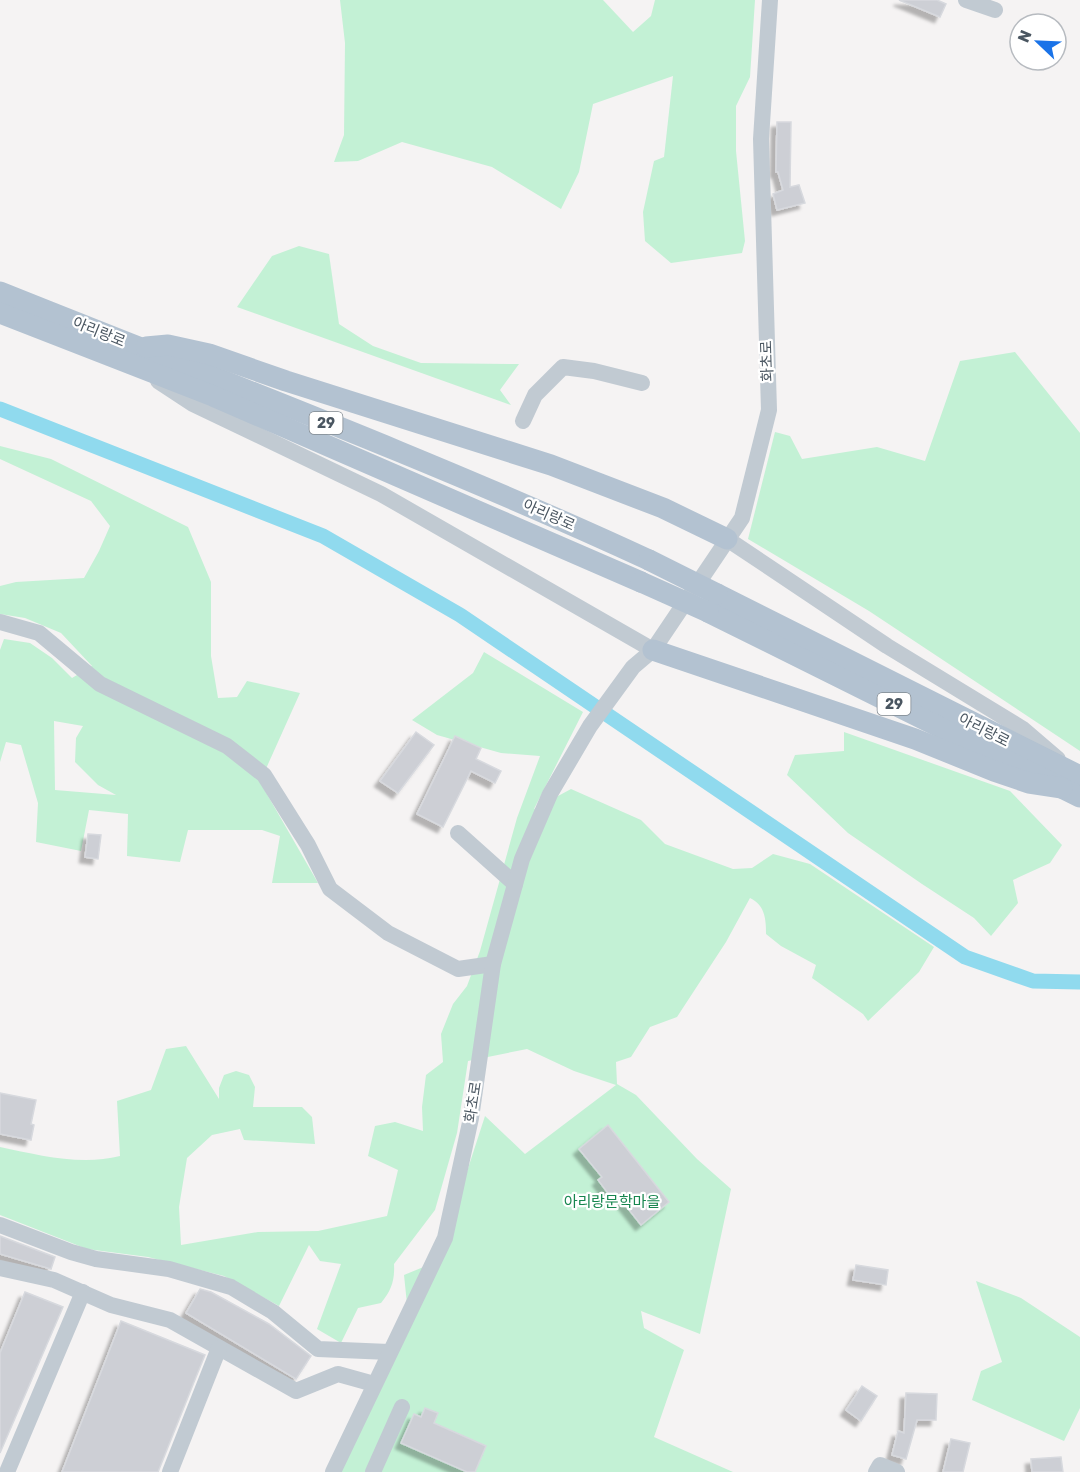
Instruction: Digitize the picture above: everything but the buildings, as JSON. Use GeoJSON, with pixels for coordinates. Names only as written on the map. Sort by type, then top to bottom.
{"type":"FeatureCollection","features":[{"type":"Feature","properties":{"kind":"main road","name":"아리랑로"},"geometry":{"type":"LineString","coordinates":[[0,292],[138,357],[213,396],[641,582],[712,603]]}},
{"type":"Feature","properties":{"kind":"main road","name":"아리랑로"},"geometry":{"type":"LineString","coordinates":[[0,313],[138,357],[521,502],[649,561],[712,603],[1074,784]]}},
{"type":"Feature","properties":{"kind":"main road"},"geometry":{"type":"LineString","coordinates":[[138,357],[168,345],[209,354],[307,388],[550,465],[663,508],[727,539]]}},
{"type":"Feature","properties":{"kind":"main road"},"geometry":{"type":"LineString","coordinates":[[652,650],[915,739],[1029,783],[1074,784]]}},
{"type":"Feature","properties":{"kind":"street","name":"화초로"},"geometry":{"type":"LineString","coordinates":[[333,1472],[445,1238],[471,1118],[493,964],[522,859],[550,794],[590,726],[633,667],[652,650],[742,518],[769,410],[761,139],[770,0]]}},
{"type":"Feature","properties":{"kind":"street"},"geometry":{"type":"LineString","coordinates":[[966,0],[995,10]]}},
{"type":"Feature","properties":{"kind":"street"},"geometry":{"type":"LineString","coordinates":[[138,357],[193,404],[381,494],[652,650]]}},
{"type":"Feature","properties":{"kind":"street"},"geometry":{"type":"LineString","coordinates":[[523,421],[535,395],[563,367],[594,371],[642,383]]}},
{"type":"Feature","properties":{"kind":"street"},"geometry":{"type":"LineString","coordinates":[[727,539],[896,652],[1023,729],[1074,784]]}},
{"type":"Feature","properties":{"kind":"street"},"geometry":{"type":"LineString","coordinates":[[0,622],[39,633],[100,684],[227,746],[264,775],[309,845],[330,889],[388,933],[458,969],[493,964]]}},
{"type":"Feature","properties":{"kind":"street"},"geometry":{"type":"LineString","coordinates":[[458,833],[515,884]]}},
{"type":"Feature","properties":{"kind":"street"},"geometry":{"type":"LineString","coordinates":[[0,1225],[96,1259],[169,1269],[231,1287],[273,1312],[318,1348],[389,1352]]}},
{"type":"Feature","properties":{"kind":"street"},"geometry":{"type":"LineString","coordinates":[[0,1268],[54,1280],[111,1305],[170,1320],[296,1391],[338,1374],[374,1384]]}},
{"type":"Feature","properties":{"kind":"street"},"geometry":{"type":"LineString","coordinates":[[7,1472],[83,1292]]}},
{"type":"Feature","properties":{"kind":"street"},"geometry":{"type":"LineString","coordinates":[[170,1472],[219,1348]]}},
{"type":"Feature","properties":{"kind":"street"},"geometry":{"type":"LineString","coordinates":[[373,1472],[402,1407]]}},
{"type":"Feature","properties":{"kind":"street"},"geometry":{"type":"LineString","coordinates":[[876,1472],[880,1465],[897,1472]]}},
{"type":"Feature","properties":{"kind":"green space"},"geometry":{"type":"Polygon","coordinates":[[[340,0],[603,0],[633,32],[651,16],[655,0],[755,0],[750,77],[736,106],[736,151],[745,241],[742,253],[671,263],[645,241],[643,212],[654,161],[664,157],[673,76],[593,104],[579,172],[561,209],[492,167],[402,142],[358,161],[334,162],[344,135],[345,43],[340,0]]]}},
{"type":"Feature","properties":{"kind":"green space"},"geometry":{"type":"Polygon","coordinates":[[[299,246],[329,254],[339,324],[373,346],[421,363],[519,364],[500,390],[511,405],[237,307],[272,256],[299,246]]]}},
{"type":"Feature","properties":{"kind":"green space"},"geometry":{"type":"Polygon","coordinates":[[[1015,352],[1080,433],[1080,751],[869,611],[748,539],[775,432],[790,436],[802,459],[877,447],[925,461],[960,361],[1015,352]]]}},
{"type":"Feature","properties":{"kind":"green space"},"geometry":{"type":"Polygon","coordinates":[[[0,446],[51,459],[188,527],[211,582],[211,656],[218,698],[237,697],[247,681],[300,693],[260,782],[318,883],[272,883],[280,836],[262,830],[188,830],[180,862],[127,856],[128,814],[89,810],[81,851],[36,842],[38,803],[21,745],[6,742],[0,762],[0,650],[4,639],[30,643],[52,658],[72,678],[92,666],[61,633],[25,618],[0,614],[0,586],[16,582],[84,578],[110,526],[91,501],[0,459],[0,446]],[[54,721],[55,790],[116,795],[98,785],[75,762],[76,738],[83,726],[54,721]]]}},
{"type":"Feature","properties":{"kind":"green space","name":"아리랑문학마을"},"geometry":{"type":"Polygon","coordinates":[[[484,652],[583,712],[534,809],[571,789],[641,820],[665,844],[733,869],[752,868],[773,854],[810,864],[934,947],[919,972],[868,1021],[863,1014],[812,978],[816,965],[781,946],[766,934],[762,909],[750,898],[726,942],[677,1017],[650,1027],[631,1057],[616,1062],[617,1084],[636,1095],[697,1159],[731,1189],[700,1334],[641,1311],[644,1328],[684,1350],[654,1437],[733,1472],[340,1472],[409,1323],[404,1275],[438,1261],[485,1116],[525,1154],[616,1085],[574,1071],[527,1049],[468,1061],[457,1133],[435,1210],[394,1264],[393,1281],[384,1299],[381,1303],[358,1308],[341,1343],[317,1329],[341,1264],[320,1261],[309,1245],[279,1306],[224,1276],[148,1257],[87,1249],[0,1215],[0,1147],[75,1160],[120,1156],[117,1101],[151,1090],[166,1049],[186,1046],[219,1099],[219,1088],[224,1075],[236,1071],[249,1075],[255,1087],[253,1107],[302,1107],[312,1117],[315,1144],[244,1140],[240,1129],[212,1135],[187,1158],[179,1207],[181,1245],[258,1232],[318,1231],[387,1216],[398,1170],[368,1156],[375,1126],[395,1122],[423,1131],[422,1107],[426,1075],[443,1062],[441,1034],[453,1004],[467,986],[480,951],[517,818],[540,756],[501,753],[437,735],[412,720],[473,673],[484,652]]]}},
{"type":"Feature","properties":{"kind":"green space"},"geometry":{"type":"Polygon","coordinates":[[[844,732],[1010,791],[1062,845],[1050,863],[1013,880],[1018,903],[991,936],[974,918],[848,833],[787,775],[795,755],[844,751],[844,732]]]}},
{"type":"Feature","properties":{"kind":"green space"},"geometry":{"type":"Polygon","coordinates":[[[976,1281],[1021,1298],[1080,1337],[1080,1408],[1064,1441],[972,1400],[981,1371],[1002,1362],[976,1281]]]}},
{"type":"Feature","properties":{"kind":"waterway"},"geometry":{"type":"LineString","coordinates":[[0,409],[323,536],[460,615],[965,957],[1033,981],[1080,982]]}}]}
